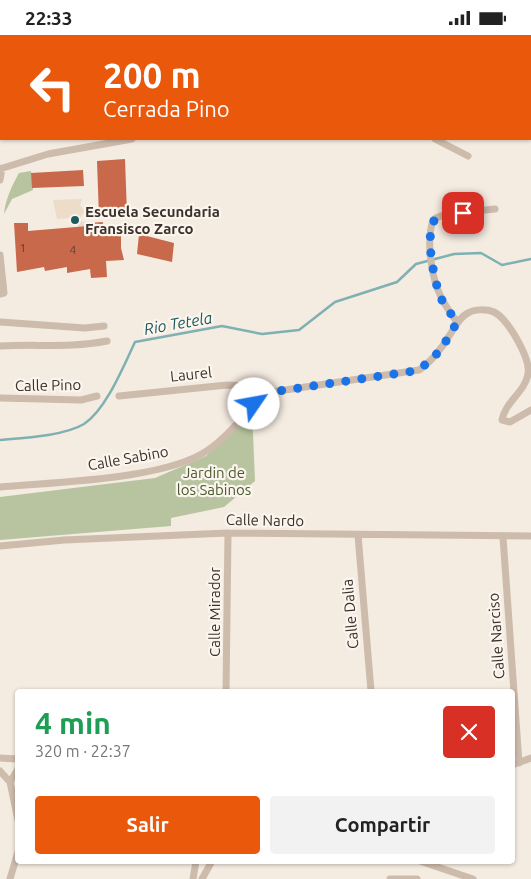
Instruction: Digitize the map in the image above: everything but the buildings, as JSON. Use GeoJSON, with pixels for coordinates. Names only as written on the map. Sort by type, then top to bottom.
{"type":"FeatureCollection","features":[{"type":"Feature","properties":{"kind":"street"},"geometry":{"type":"LineString","coordinates":[[0,180],[1,168],[48,154],[126,140]]}},
{"type":"Feature","properties":{"kind":"street"},"geometry":{"type":"LineString","coordinates":[[437,140],[468,156]]}},
{"type":"Feature","properties":{"kind":"street"},"geometry":{"type":"LineString","coordinates":[[457,322],[441,298],[435,279],[430,247],[433,220],[447,214],[495,209]]}},
{"type":"Feature","properties":{"kind":"street"},"geometry":{"type":"LineString","coordinates":[[0,255],[4,293],[0,294]]}},
{"type":"Feature","properties":{"kind":"street"},"geometry":{"type":"LineString","coordinates":[[265,393],[419,370],[427,364],[448,338],[457,322],[469,311],[476,310],[494,313],[502,320],[522,347],[528,366],[524,386],[504,413],[502,420],[510,422],[531,410]]}},
{"type":"Feature","properties":{"kind":"street"},"geometry":{"type":"LineString","coordinates":[[0,322],[85,328],[104,326]]}},
{"type":"Feature","properties":{"kind":"street"},"geometry":{"type":"LineString","coordinates":[[0,347],[41,344],[72,346],[107,341]]}},
{"type":"Feature","properties":{"kind":"street","name":"Laurel"},"geometry":{"type":"LineString","coordinates":[[119,395],[227,385],[246,386],[265,393]]}},
{"type":"Feature","properties":{"kind":"street","name":"Calle Sabino"},"geometry":{"type":"LineString","coordinates":[[0,487],[96,479],[162,468],[193,458],[208,450],[222,438],[265,393]]}},
{"type":"Feature","properties":{"kind":"street","name":"Calle Pino"},"geometry":{"type":"LineString","coordinates":[[0,399],[81,399],[97,397]]}},
{"type":"Feature","properties":{"kind":"street","name":"Calle Nardo"},"geometry":{"type":"LineString","coordinates":[[0,546],[64,540],[228,533],[531,536]]}},
{"type":"Feature","properties":{"kind":"street","name":"Calle Mirador"},"geometry":{"type":"LineString","coordinates":[[226,689],[228,533]]}},
{"type":"Feature","properties":{"kind":"street","name":"Calle Dalia"},"geometry":{"type":"LineString","coordinates":[[358,535],[371,689]]}},
{"type":"Feature","properties":{"kind":"street","name":"Calle Narciso"},"geometry":{"type":"LineString","coordinates":[[503,537],[512,689]]}},
{"type":"Feature","properties":{"kind":"street","name":"Calle Narciso"},"geometry":{"type":"LineString","coordinates":[[515,747],[516,764]]}},
{"type":"Feature","properties":{"kind":"street"},"geometry":{"type":"LineString","coordinates":[[0,758],[15,759]]}},
{"type":"Feature","properties":{"kind":"street"},"geometry":{"type":"LineString","coordinates":[[516,764],[531,758]]}},
{"type":"Feature","properties":{"kind":"street"},"geometry":{"type":"LineString","coordinates":[[0,771],[10,782],[15,806]]}},
{"type":"Feature","properties":{"kind":"street"},"geometry":{"type":"LineString","coordinates":[[10,782],[15,774]]}},
{"type":"Feature","properties":{"kind":"street"},"geometry":{"type":"LineString","coordinates":[[10,879],[15,862]]}},
{"type":"Feature","properties":{"kind":"street"},"geometry":{"type":"LineString","coordinates":[[193,879],[196,864]]}},
{"type":"Feature","properties":{"kind":"street"},"geometry":{"type":"LineString","coordinates":[[202,879],[210,864]]}},
{"type":"Feature","properties":{"kind":"street"},"geometry":{"type":"LineString","coordinates":[[429,864],[473,879]]}},
{"type":"Feature","properties":{"kind":"street"},"geometry":{"type":"LineString","coordinates":[[390,879],[417,879]]}},
{"type":"Feature","properties":{"kind":"green space"},"geometry":{"type":"Polygon","coordinates":[[[31,171],[33,190],[12,199],[4,214],[9,193],[19,173],[31,171]]]}},
{"type":"Feature","properties":{"kind":"green space","name":"Jardin de los Sabinos"},"geometry":{"type":"Polygon","coordinates":[[[252,410],[255,481],[224,507],[171,518],[171,526],[0,540],[0,497],[155,478],[206,456],[252,410]]]}},
{"type":"Feature","properties":{"kind":"shaded area"},"geometry":{"type":"Polygon","coordinates":[[[82,199],[80,205],[86,213],[82,214],[80,219],[83,222],[87,221],[90,269],[84,270],[77,216],[74,214],[69,218],[57,219],[53,200],[82,199]]]}},
{"type":"Feature","properties":{"kind":"waterway","name":"Rio Tetela"},"geometry":{"type":"LineString","coordinates":[[0,440],[55,434],[84,424],[100,409],[107,398],[135,342],[222,326],[262,334],[299,330],[335,302],[397,282],[416,264],[454,254],[481,253],[502,265],[531,259]]}},
{"type":"Feature","properties":{"kind":"place","name":"Escuela Secundaria Fransisco Zarco"},"geometry":{"type":"Point","coordinates":[75,220]}},
{"type":"Feature","properties":{"kind":"route"},"geometry":{"type":"LineString","coordinates":[[254,404],[265,393],[408,372],[423,368],[448,338],[457,322],[441,298],[435,279],[430,247],[431,225],[437,217],[463,213]]}}]}
